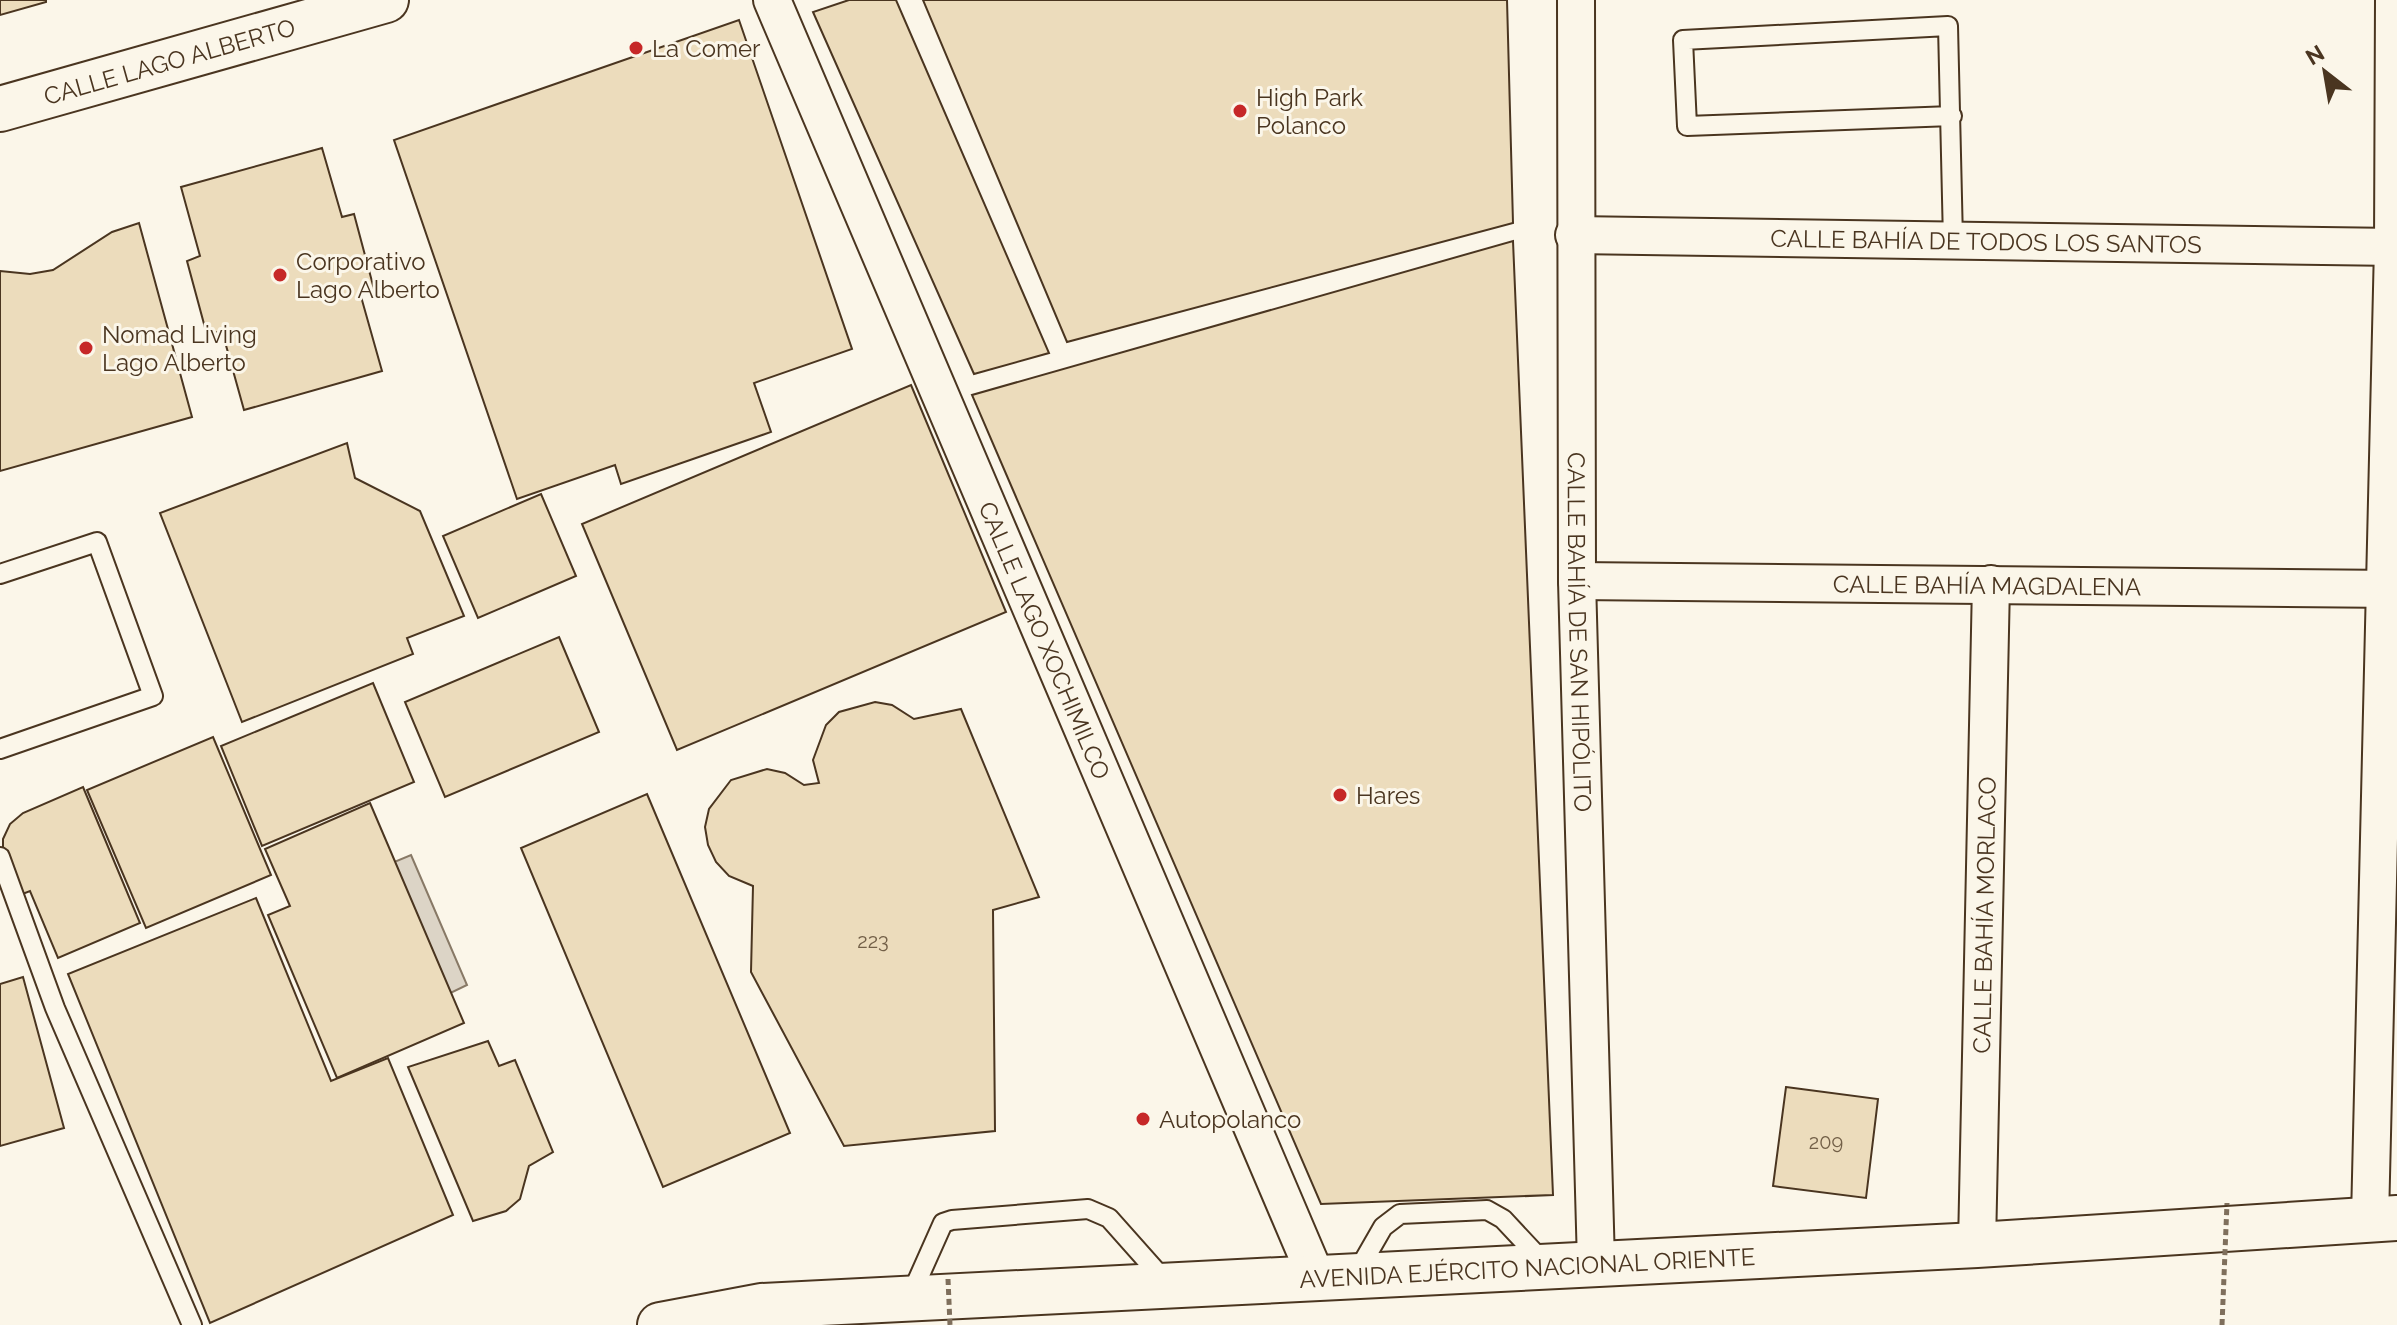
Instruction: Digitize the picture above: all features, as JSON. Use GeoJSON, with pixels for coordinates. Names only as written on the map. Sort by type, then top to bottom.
{"type":"FeatureCollection","features":[{"type":"Feature","properties":{"kind":"main road","name":"CALLE LAGO ALBERTO"},"geometry":{"type":"LineString","coordinates":[[0,109],[386,0]]}},
{"type":"Feature","properties":{"kind":"main road","name":"AVENIDA EJÉRCITO NACIONAL ORIENTE"},"geometry":{"type":"LineString","coordinates":[[660,1325],[761,1306],[1977,1245],[2383,1218]]}},
{"type":"Feature","properties":{"kind":"street","name":"CALLE LAGO XOCHIMILCO"},"geometry":{"type":"LineString","coordinates":[[772,0],[1336,1278]]}},
{"type":"Feature","properties":{"kind":"street","name":"CALLE BAHÍA DE SAN HIPÓLITO"},"geometry":{"type":"LineString","coordinates":[[1576,0],[1574,235],[1577,581],[1596,1263]]}},
{"type":"Feature","properties":{"kind":"street"},"geometry":{"type":"LineString","coordinates":[[2383,1218],[2395,247],[2394,0]]}},
{"type":"Feature","properties":{"kind":"street","name":"CALLE BAHÍA DE TODOS LOS SANTOS"},"geometry":{"type":"LineString","coordinates":[[1574,235],[2395,247]]}},
{"type":"Feature","properties":{"kind":"street","name":"CALLE BAHÍA MAGDALENA"},"geometry":{"type":"LineString","coordinates":[[1577,581],[2391,589]]}},
{"type":"Feature","properties":{"kind":"street","name":"CALLE BAHÍA MORLACO"},"geometry":{"type":"LineString","coordinates":[[1977,1245],[1991,584]]}},
{"type":"Feature","properties":{"kind":"lane"},"geometry":{"type":"LineString","coordinates":[[1952,116],[1687,126],[1683,40],[1948,26],[1952,116],[1953,241]]}},
{"type":"Feature","properties":{"kind":"lane"},"geometry":{"type":"LineString","coordinates":[[0,574],[97,542],[153,696],[0,749]]}},
{"type":"Feature","properties":{"kind":"lane"},"geometry":{"type":"LineString","coordinates":[[0,857],[55,1008],[192,1325]]}},
{"type":"Feature","properties":{"kind":"lane"},"geometry":{"type":"LineString","coordinates":[[909,1299],[943,1223],[1088,1209],[1109,1218],[1169,1286]]}},
{"type":"Feature","properties":{"kind":"lane"},"geometry":{"type":"LineString","coordinates":[[1336,1278],[1383,1227],[1400,1214],[1487,1210],[1503,1219],[1546,1266]]}},
{"type":"Feature","properties":{"kind":"path"},"geometry":{"type":"LineString","coordinates":[[2222,1325],[2227,1203]]}},
{"type":"Feature","properties":{"kind":"path"},"geometry":{"type":"LineString","coordinates":[[948,1279],[950,1325]]}},
{"type":"Feature","properties":{"kind":"shaded area"},"geometry":{"type":"Polygon","coordinates":[[[411,855],[467,985],[403,1016],[346,882],[411,855]]]}},
{"type":"Feature","properties":{"kind":"building"},"geometry":{"type":"Polygon","coordinates":[[[0,0],[46,0],[46,2],[0,15],[0,0]]]}},
{"type":"Feature","properties":{"kind":"building"},"geometry":{"type":"Polygon","coordinates":[[[849,0],[896,0],[1049,353],[974,374],[813,12],[849,0]]]}},
{"type":"Feature","properties":{"kind":"building","name":"High Park Polanco"},"geometry":{"type":"Polygon","coordinates":[[[923,0],[1507,0],[1513,223],[1067,342],[923,0]]]}},
{"type":"Feature","properties":{"kind":"building"},"geometry":{"type":"Polygon","coordinates":[[[739,20],[852,349],[754,383],[771,432],[621,484],[615,465],[517,499],[394,140],[739,20]]]}},
{"type":"Feature","properties":{"kind":"building","name":"Corporativo Lago Alberto"},"geometry":{"type":"Polygon","coordinates":[[[322,148],[342,217],[354,214],[374,289],[360,293],[382,371],[244,410],[222,331],[207,335],[187,261],[200,256],[181,187],[322,148]]]}},
{"type":"Feature","properties":{"kind":"building","name":"Nomad Living Lago Alberto"},"geometry":{"type":"Polygon","coordinates":[[[139,223],[192,417],[0,471],[0,271],[30,274],[53,270],[112,232],[139,223]]]}},
{"type":"Feature","properties":{"kind":"building","name":"Hares"},"geometry":{"type":"Polygon","coordinates":[[[1513,241],[1553,1195],[1321,1204],[972,395],[1513,241]]]}},
{"type":"Feature","properties":{"kind":"building"},"geometry":{"type":"Polygon","coordinates":[[[911,385],[1006,612],[677,750],[582,524],[911,385]]]}},
{"type":"Feature","properties":{"kind":"building"},"geometry":{"type":"Polygon","coordinates":[[[347,443],[355,478],[420,511],[464,616],[407,638],[413,654],[242,722],[160,513],[347,443]]]}},
{"type":"Feature","properties":{"kind":"building"},"geometry":{"type":"Polygon","coordinates":[[[541,494],[576,576],[478,618],[443,536],[541,494]]]}},
{"type":"Feature","properties":{"kind":"building"},"geometry":{"type":"Polygon","coordinates":[[[559,637],[599,732],[445,797],[405,702],[559,637]]]}},
{"type":"Feature","properties":{"kind":"building"},"geometry":{"type":"Polygon","coordinates":[[[373,683],[414,782],[262,846],[221,746],[373,683]]]}},
{"type":"Feature","properties":{"kind":"building"},"geometry":{"type":"Polygon","coordinates":[[[875,702],[892,705],[914,719],[961,709],[1039,897],[993,910],[995,1131],[844,1146],[751,972],[753,886],[729,876],[716,862],[708,845],[705,827],[709,809],[731,780],[767,769],[785,773],[804,785],[819,783],[813,760],[826,725],[839,712],[875,702]]]}},
{"type":"Feature","properties":{"kind":"building"},"geometry":{"type":"Polygon","coordinates":[[[213,737],[271,875],[146,928],[87,790],[213,737]]]}},
{"type":"Feature","properties":{"kind":"building"},"geometry":{"type":"Polygon","coordinates":[[[83,787],[140,923],[58,958],[30,891],[20,895],[3,855],[3,839],[10,824],[23,813],[83,787]]]}},
{"type":"Feature","properties":{"kind":"building"},"geometry":{"type":"Polygon","coordinates":[[[647,794],[790,1133],[663,1187],[521,848],[647,794]]]}},
{"type":"Feature","properties":{"kind":"building"},"geometry":{"type":"Polygon","coordinates":[[[370,803],[464,1023],[337,1078],[268,915],[290,906],[265,849],[370,803]]]}},
{"type":"Feature","properties":{"kind":"building"},"geometry":{"type":"Polygon","coordinates":[[[256,898],[331,1081],[388,1058],[453,1215],[210,1323],[68,974],[256,898]]]}},
{"type":"Feature","properties":{"kind":"building"},"geometry":{"type":"Polygon","coordinates":[[[23,977],[64,1128],[0,1146],[0,984],[23,977]]]}},
{"type":"Feature","properties":{"kind":"building"},"geometry":{"type":"Polygon","coordinates":[[[488,1041],[499,1066],[515,1060],[553,1152],[529,1166],[520,1199],[506,1211],[473,1221],[408,1067],[488,1041]]]}},
{"type":"Feature","properties":{"kind":"building"},"geometry":{"type":"Polygon","coordinates":[[[1786,1087],[1878,1099],[1866,1198],[1773,1186],[1786,1087]]]}},
{"type":"Feature","properties":{"kind":"place","name":"La Comer"},"geometry":{"type":"Point","coordinates":[636,48]}},
{"type":"Feature","properties":{"kind":"place","name":"High Park Polanco"},"geometry":{"type":"Point","coordinates":[1240,111]}},
{"type":"Feature","properties":{"kind":"place","name":"Corporativo Lago Alberto"},"geometry":{"type":"Point","coordinates":[280,275]}},
{"type":"Feature","properties":{"kind":"place","name":"Nomad Living Lago Alberto"},"geometry":{"type":"Point","coordinates":[86,348]}},
{"type":"Feature","properties":{"kind":"place","name":"Hares"},"geometry":{"type":"Point","coordinates":[1340,795]}},
{"type":"Feature","properties":{"kind":"place","name":"Autopolanco"},"geometry":{"type":"Point","coordinates":[1143,1119]}}]}
